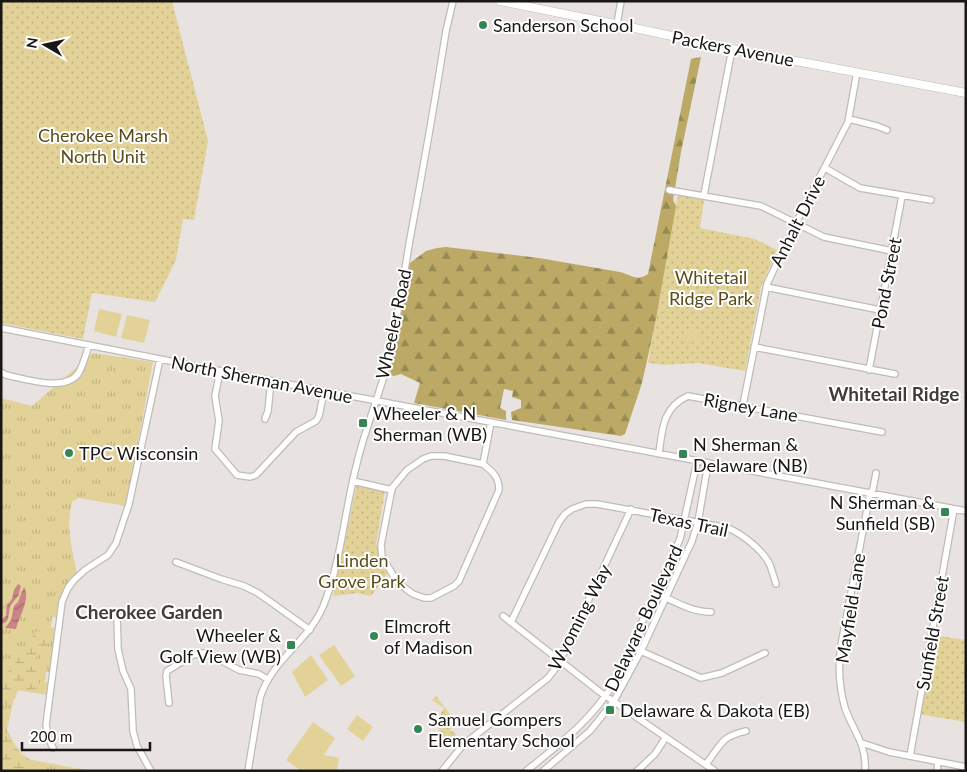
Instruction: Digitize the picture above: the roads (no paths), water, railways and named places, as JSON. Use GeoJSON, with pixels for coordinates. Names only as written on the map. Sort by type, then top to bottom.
{"type":"FeatureCollection","features":[{"type":"Feature","properties":{"kind":"main road","name":"Packers Avenue"},"geometry":{"type":"LineString","coordinates":[[500,1],[732,49],[966,93]]}},
{"type":"Feature","properties":{"kind":"street","name":"Wheeler Road"},"geometry":{"type":"LineString","coordinates":[[248,771],[260,698],[267,679],[278,663],[299,644],[310,630],[320,614],[329,591],[353,481],[390,349],[446,31],[453,1]]}},
{"type":"Feature","properties":{"kind":"street"},"geometry":{"type":"LineString","coordinates":[[617,24],[620,1]]}},
{"type":"Feature","properties":{"kind":"street"},"geometry":{"type":"LineString","coordinates":[[704,195],[732,49]]}},
{"type":"Feature","properties":{"kind":"street","name":"Anhalt Drive"},"geometry":{"type":"LineString","coordinates":[[743,405],[766,288],[796,223],[849,119],[857,72]]}},
{"type":"Feature","properties":{"kind":"street"},"geometry":{"type":"LineString","coordinates":[[849,119],[887,130]]}},
{"type":"Feature","properties":{"kind":"street"},"geometry":{"type":"LineString","coordinates":[[825,168],[860,188],[932,200]]}},
{"type":"Feature","properties":{"kind":"street"},"geometry":{"type":"LineString","coordinates":[[669,190],[761,206],[824,238],[892,251]]}},
{"type":"Feature","properties":{"kind":"street","name":"Pond Street"},"geometry":{"type":"LineString","coordinates":[[869,370],[902,196]]}},
{"type":"Feature","properties":{"kind":"street"},"geometry":{"type":"LineString","coordinates":[[766,288],[880,310]]}},
{"type":"Feature","properties":{"kind":"street","name":"North Sherman Avenue"},"geometry":{"type":"LineString","coordinates":[[1,328],[697,462],[966,511]]}},
{"type":"Feature","properties":{"kind":"street"},"geometry":{"type":"LineString","coordinates":[[1,372],[6,375],[55,384],[69,380],[78,374],[89,345]]}},
{"type":"Feature","properties":{"kind":"street"},"geometry":{"type":"LineString","coordinates":[[754,347],[895,374]]}},
{"type":"Feature","properties":{"kind":"street"},"geometry":{"type":"LineString","coordinates":[[53,748],[48,737],[46,725],[62,602],[74,580],[108,555],[116,543],[132,494],[160,359]]}},
{"type":"Feature","properties":{"kind":"street"},"geometry":{"type":"LineString","coordinates":[[220,371],[215,396],[219,421],[215,446],[216,453],[237,475],[250,477],[260,472],[296,432],[314,422],[318,418],[324,391]]}},
{"type":"Feature","properties":{"kind":"street"},"geometry":{"type":"LineString","coordinates":[[264,420],[268,411],[271,381]]}},
{"type":"Feature","properties":{"kind":"street","name":"Rigney Lane"},"geometry":{"type":"LineString","coordinates":[[659,454],[667,413],[680,399],[688,396],[698,396],[882,432]]}},
{"type":"Feature","properties":{"kind":"street"},"geometry":{"type":"LineString","coordinates":[[483,464],[491,422]]}},
{"type":"Feature","properties":{"kind":"street"},"geometry":{"type":"LineString","coordinates":[[444,456],[483,464],[494,472],[500,482],[500,490],[459,581],[444,593],[431,598],[424,598],[413,594],[404,588],[382,557],[382,546],[392,490],[407,470],[423,458],[444,456]]}},
{"type":"Feature","properties":{"kind":"street","name":"Delaware Boulevard"},"geometry":{"type":"LineString","coordinates":[[526,771],[573,733],[606,696],[632,647],[680,539],[697,462]]}},
{"type":"Feature","properties":{"kind":"street","name":"Delaware Boulevard"},"geometry":{"type":"LineString","coordinates":[[543,771],[590,732],[614,702],[641,651],[692,541],[698,522],[708,464]]}},
{"type":"Feature","properties":{"kind":"street","name":"Mayfield Lane"},"geometry":{"type":"LineString","coordinates":[[865,771],[866,762],[862,743],[846,710],[842,694],[839,666],[841,645],[870,494],[873,489],[876,473]]}},
{"type":"Feature","properties":{"kind":"street"},"geometry":{"type":"LineString","coordinates":[[353,481],[392,490]]}},
{"type":"Feature","properties":{"kind":"street","name":"Texas Trail"},"geometry":{"type":"LineString","coordinates":[[511,622],[559,522],[569,511],[586,504],[631,509],[728,528],[744,537],[769,563],[776,584]]}},
{"type":"Feature","properties":{"kind":"street","name":"Wyoming Way"},"geometry":{"type":"LineString","coordinates":[[442,771],[463,745],[548,678],[560,660],[631,509]]}},
{"type":"Feature","properties":{"kind":"street","name":"Sunfield Street"},"geometry":{"type":"LineString","coordinates":[[910,756],[954,509]]}},
{"type":"Feature","properties":{"kind":"street"},"geometry":{"type":"LineString","coordinates":[[176,562],[244,586],[258,593],[310,630]]}},
{"type":"Feature","properties":{"kind":"street"},"geometry":{"type":"LineString","coordinates":[[656,593],[692,609],[701,612],[711,612]]}},
{"type":"Feature","properties":{"kind":"street"},"geometry":{"type":"LineString","coordinates":[[117,616],[118,649],[132,696],[133,731],[137,746],[151,771]]}},
{"type":"Feature","properties":{"kind":"street"},"geometry":{"type":"LineString","coordinates":[[503,616],[614,702],[715,771]]}},
{"type":"Feature","properties":{"kind":"street"},"geometry":{"type":"LineString","coordinates":[[632,647],[701,678],[722,673],[765,653]]}},
{"type":"Feature","properties":{"kind":"street"},"geometry":{"type":"LineString","coordinates":[[169,703],[167,671],[194,655],[208,654],[234,668],[259,674],[267,679]]}},
{"type":"Feature","properties":{"kind":"street"},"geometry":{"type":"LineString","coordinates":[[706,764],[721,743],[729,736],[746,731]]}},
{"type":"Feature","properties":{"kind":"street"},"geometry":{"type":"LineString","coordinates":[[637,771],[655,754],[666,737]]}},
{"type":"Feature","properties":{"kind":"street"},"geometry":{"type":"LineString","coordinates":[[862,743],[877,749],[966,767]]}},
{"type":"Feature","properties":{"kind":"street"},"geometry":{"type":"LineString","coordinates":[[937,771],[938,762]]}},
{"type":"Feature","properties":{"kind":"water"},"geometry":{"type":"Polygon","coordinates":[[[18,584],[21,586],[18,596],[10,606],[8,619],[1,624],[1,620],[6,616],[7,605],[12,599],[18,584]]]}},
{"type":"Feature","properties":{"kind":"water"},"geometry":{"type":"Polygon","coordinates":[[[24,587],[26,597],[16,629],[5,628],[11,620],[14,606],[18,602],[24,587]]]}},
{"type":"Feature","properties":{"kind":"place","name":"Sanderson School"},"geometry":{"type":"Point","coordinates":[483,25]}},
{"type":"Feature","properties":{"kind":"place","name":"Wheeler & N Sherman (WB)"},"geometry":{"type":"Point","coordinates":[363,423]}},
{"type":"Feature","properties":{"kind":"place","name":"TPC Wisconsin"},"geometry":{"type":"Point","coordinates":[69,453]}},
{"type":"Feature","properties":{"kind":"place","name":"N Sherman & Delaware (NB)"},"geometry":{"type":"Point","coordinates":[683,454]}},
{"type":"Feature","properties":{"kind":"place","name":"N Sherman & Sunfield (SB)"},"geometry":{"type":"Point","coordinates":[945,512]}},
{"type":"Feature","properties":{"kind":"place","name":"Elmcroft of Madison"},"geometry":{"type":"Point","coordinates":[374,636]}},
{"type":"Feature","properties":{"kind":"place","name":"Wheeler & Golf View (WB)"},"geometry":{"type":"Point","coordinates":[291,645]}},
{"type":"Feature","properties":{"kind":"place","name":"Delaware & Dakota (EB)"},"geometry":{"type":"Point","coordinates":[610,710]}},
{"type":"Feature","properties":{"kind":"place","name":"Samuel Gompers Elementary School"},"geometry":{"type":"Point","coordinates":[418,729]}},
{"type":"Feature","properties":{"kind":"district","name":"Whitetail Ridge"},"geometry":{"type":"Point","coordinates":[894,393]}},
{"type":"Feature","properties":{"kind":"district","name":"Cherokee Garden"},"geometry":{"type":"Point","coordinates":[149,611]}},
{"type":"Feature","properties":{"kind":"park label","name":"Cherokee Marsh North Unit"},"geometry":{"type":"Point","coordinates":[103,145]}},
{"type":"Feature","properties":{"kind":"park label","name":"Whitetail Ridge Park"},"geometry":{"type":"Point","coordinates":[711,287]}},
{"type":"Feature","properties":{"kind":"park label","name":"Linden Grove Park"},"geometry":{"type":"Point","coordinates":[362,570]}}]}
